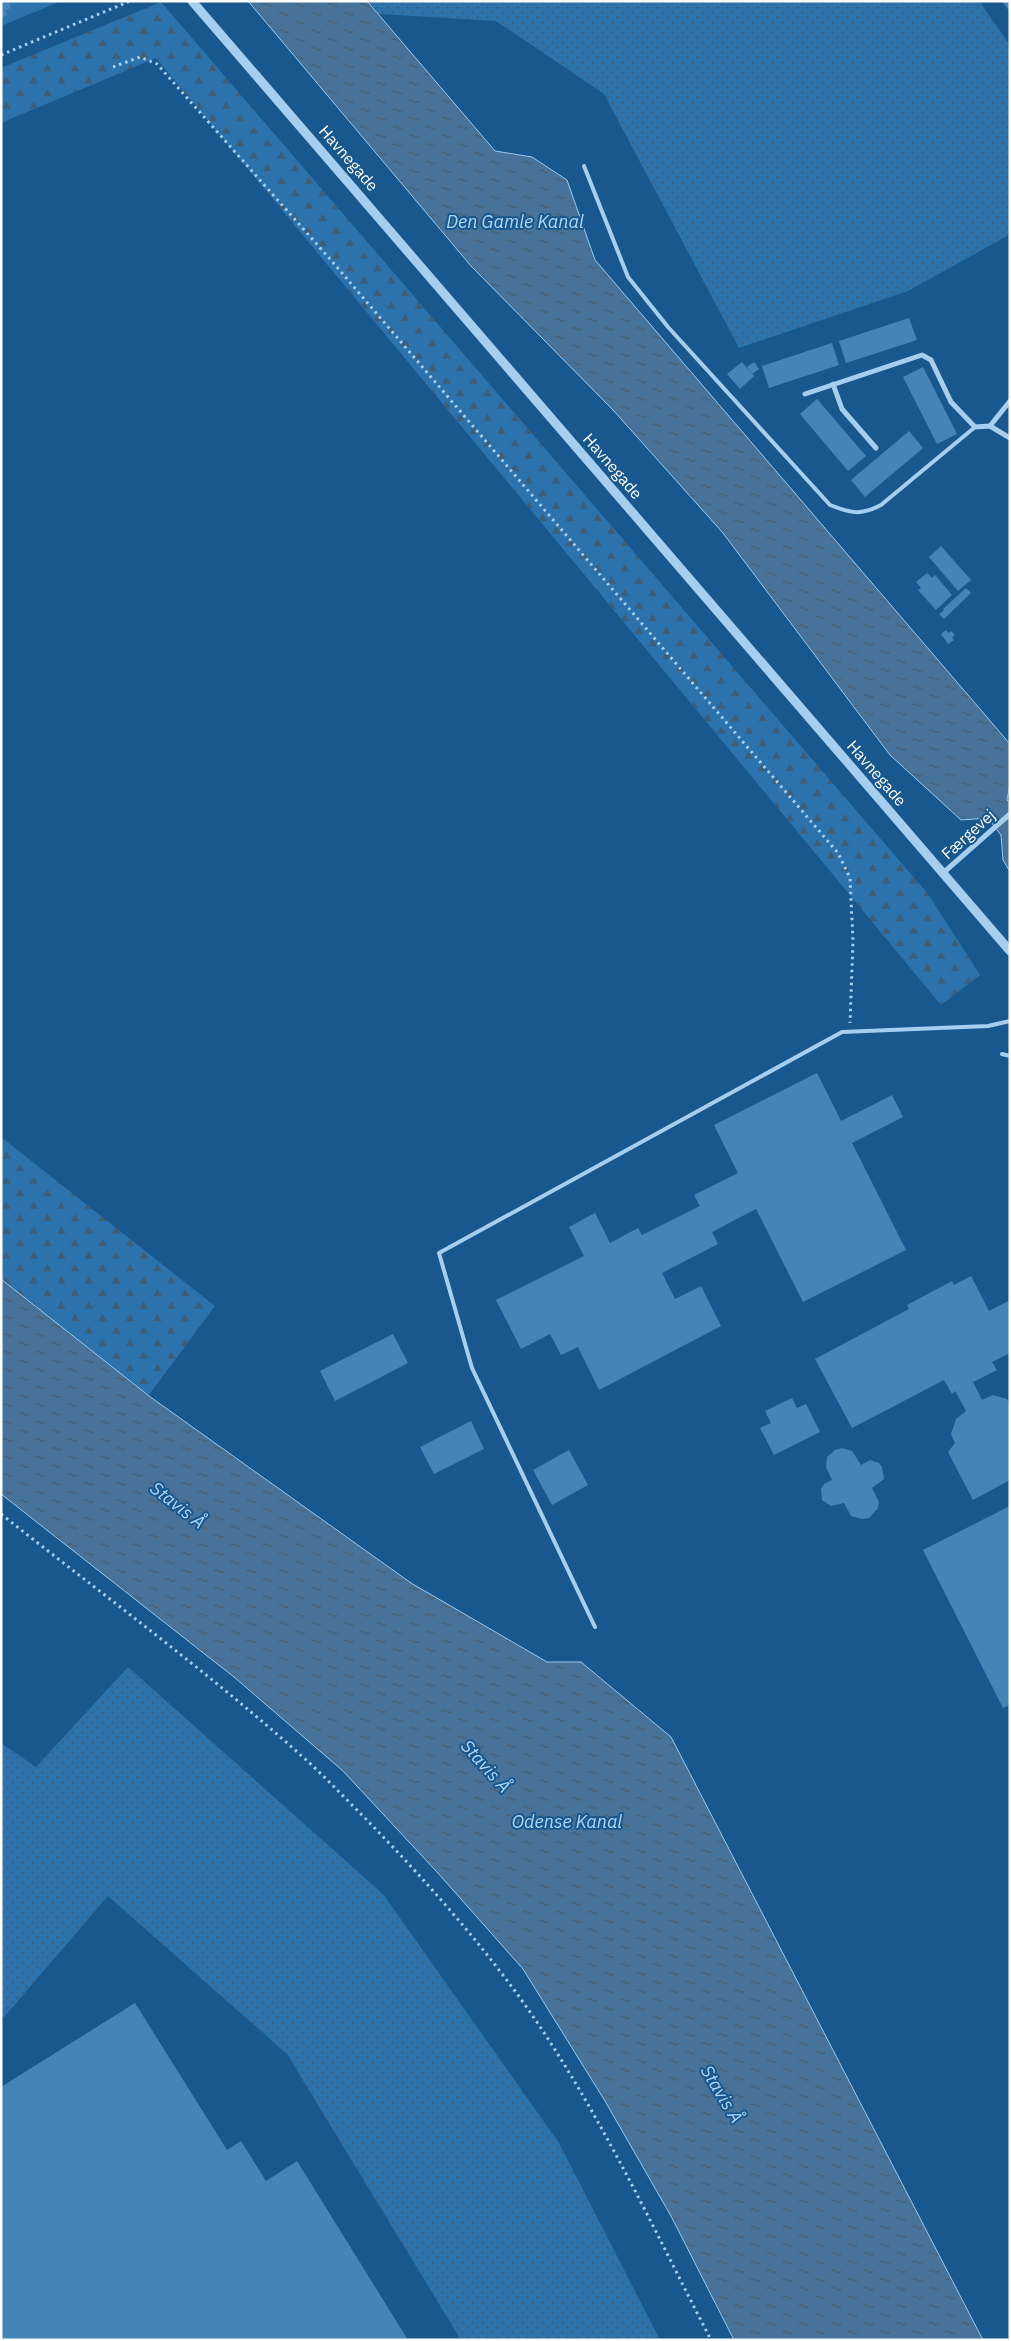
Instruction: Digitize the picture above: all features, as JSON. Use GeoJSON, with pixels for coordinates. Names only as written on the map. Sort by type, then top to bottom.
{"type":"FeatureCollection","features":[{"type":"Feature","properties":{"kind":"street","name":"Havnegade"},"geometry":{"type":"LineString","coordinates":[[192,1],[1010,951]]}},
{"type":"Feature","properties":{"kind":"street"},"geometry":{"type":"LineString","coordinates":[[804,394],[922,355],[931,360],[951,402],[974,427],[990,426],[1010,438]]}},
{"type":"Feature","properties":{"kind":"street"},"geometry":{"type":"LineString","coordinates":[[834,384],[842,409],[876,448]]}},
{"type":"Feature","properties":{"kind":"street"},"geometry":{"type":"LineString","coordinates":[[990,426],[1010,402]]}},
{"type":"Feature","properties":{"kind":"street","name":"Færgevej"},"geometry":{"type":"LineString","coordinates":[[943,873],[1010,814]]}},
{"type":"Feature","properties":{"kind":"lane"},"geometry":{"type":"LineString","coordinates":[[584,166],[628,277],[668,327],[830,505],[852,513],[867,512],[974,427]]}},
{"type":"Feature","properties":{"kind":"lane"},"geometry":{"type":"LineString","coordinates":[[596,1627],[472,1368],[439,1252],[842,1032],[988,1026],[1010,1021]]}},
{"type":"Feature","properties":{"kind":"lane"},"geometry":{"type":"LineString","coordinates":[[1002,1054],[1010,1056]]}},
{"type":"Feature","properties":{"kind":"path"},"geometry":{"type":"LineString","coordinates":[[1,55],[130,1]]}},
{"type":"Feature","properties":{"kind":"path"},"geometry":{"type":"LineString","coordinates":[[113,67],[140,58],[157,64],[330,259],[838,853],[850,878],[853,941],[850,1032]]}},
{"type":"Feature","properties":{"kind":"path"},"geometry":{"type":"LineString","coordinates":[[1,1514],[234,1697],[299,1754],[407,1862],[468,1932],[510,1985],[593,2115],[711,2340]]}},
{"type":"Feature","properties":{"kind":"green space"},"geometry":{"type":"Polygon","coordinates":[[[1,1],[61,1],[1,26],[1,1]]]}},
{"type":"Feature","properties":{"kind":"green space"},"geometry":{"type":"Polygon","coordinates":[[[368,1],[979,1],[1010,45],[1010,230],[1007,236],[908,291],[739,348],[604,94],[496,21],[379,14],[368,1]]]}},
{"type":"Feature","properties":{"kind":"green space"},"geometry":{"type":"Polygon","coordinates":[[[161,2],[928,894],[980,975],[941,1005],[156,58],[1,123],[1,68],[161,2]]]}},
{"type":"Feature","properties":{"kind":"green space"},"geometry":{"type":"Polygon","coordinates":[[[1,1137],[215,1306],[148,1396],[1,1279],[1,1137]]]}},
{"type":"Feature","properties":{"kind":"green space"},"geometry":{"type":"Polygon","coordinates":[[[128,1667],[383,1894],[559,2143],[660,2340],[461,2340],[287,2054],[108,1896],[4,2017],[1,2017],[1,1743],[36,1767],[128,1667]]]}},
{"type":"Feature","properties":{"kind":"water","name":"Den Gamle Kanal"},"geometry":{"type":"Polygon","coordinates":[[[248,1],[367,1],[495,151],[532,157],[567,180],[595,260],[1010,744],[1010,784],[1007,800],[1010,803],[1010,872],[1003,860],[1001,835],[988,818],[961,820],[890,755],[723,533],[613,410],[471,266],[248,1]]]}},
{"type":"Feature","properties":{"kind":"water","name":"Odense Kanal"},"geometry":{"type":"Polygon","coordinates":[[[1,1279],[149,1396],[411,1583],[547,1662],[581,1662],[671,1737],[983,2340],[734,2340],[671,2216],[605,2101],[523,1969],[437,1872],[343,1771],[234,1677],[1,1494],[1,1279]]]}},
{"type":"Feature","properties":{"kind":"building"},"geometry":{"type":"Polygon","coordinates":[[[1,1],[8,1],[11,8],[5,10],[7,15],[1,18],[1,1]]]}},
{"type":"Feature","properties":{"kind":"building"},"geometry":{"type":"Polygon","coordinates":[[[1002,1],[1010,1],[1010,12],[1002,1]]]}},
{"type":"Feature","properties":{"kind":"building"},"geometry":{"type":"Polygon","coordinates":[[[909,318],[917,340],[846,363],[839,341],[909,318]]]}},
{"type":"Feature","properties":{"kind":"building"},"geometry":{"type":"Polygon","coordinates":[[[832,343],[839,365],[769,388],[762,366],[832,343]]]}},
{"type":"Feature","properties":{"kind":"building"},"geometry":{"type":"Polygon","coordinates":[[[742,362],[754,376],[740,389],[727,374],[742,362]]]}},
{"type":"Feature","properties":{"kind":"building"},"geometry":{"type":"Polygon","coordinates":[[[754,362],[759,369],[752,374],[747,367],[754,362]]]}},
{"type":"Feature","properties":{"kind":"building"},"geometry":{"type":"Polygon","coordinates":[[[923,367],[957,434],[937,444],[903,377],[923,367]]]}},
{"type":"Feature","properties":{"kind":"building"},"geometry":{"type":"Polygon","coordinates":[[[817,399],[866,456],[848,471],[800,414],[817,399]]]}},
{"type":"Feature","properties":{"kind":"building"},"geometry":{"type":"Polygon","coordinates":[[[909,431],[923,448],[865,497],[851,480],[909,431]]]}},
{"type":"Feature","properties":{"kind":"building"},"geometry":{"type":"Polygon","coordinates":[[[941,546],[971,580],[958,591],[929,557],[941,546]]]}},
{"type":"Feature","properties":{"kind":"building"},"geometry":{"type":"Polygon","coordinates":[[[927,573],[932,578],[935,575],[952,595],[936,610],[918,590],[921,588],[916,582],[927,573]]]}},
{"type":"Feature","properties":{"kind":"building"},"geometry":{"type":"Polygon","coordinates":[[[966,588],[971,593],[944,619],[939,614],[966,588]]]}},
{"type":"Feature","properties":{"kind":"building"},"geometry":{"type":"Polygon","coordinates":[[[946,630],[949,633],[951,631],[955,635],[952,637],[954,640],[948,644],[941,634],[946,630]]]}},
{"type":"Feature","properties":{"kind":"building"},"geometry":{"type":"Polygon","coordinates":[[[817,1073],[841,1121],[892,1095],[903,1117],[852,1143],[906,1250],[803,1302],[756,1209],[712,1232],[718,1244],[662,1273],[675,1299],[701,1286],[721,1326],[599,1390],[578,1347],[561,1355],[550,1334],[521,1349],[496,1300],[584,1256],[569,1227],[595,1213],[610,1243],[638,1228],[642,1235],[700,1206],[694,1195],[738,1173],[714,1125],[817,1073]]]}},
{"type":"Feature","properties":{"kind":"building"},"geometry":{"type":"Polygon","coordinates":[[[971,1276],[989,1311],[1010,1300],[1010,1353],[992,1362],[997,1370],[973,1382],[982,1400],[993,1395],[1007,1399],[1010,1405],[1010,1480],[973,1500],[948,1452],[955,1443],[951,1434],[956,1419],[966,1411],[955,1391],[952,1394],[944,1380],[852,1428],[815,1359],[909,1309],[907,1305],[952,1281],[954,1285],[971,1276]]]}},
{"type":"Feature","properties":{"kind":"building"},"geometry":{"type":"Polygon","coordinates":[[[393,1334],[408,1363],[335,1401],[320,1371],[393,1334]]]}},
{"type":"Feature","properties":{"kind":"building"},"geometry":{"type":"Polygon","coordinates":[[[792,1398],[797,1408],[806,1404],[820,1432],[774,1455],[760,1428],[771,1423],[765,1411],[792,1398]]]}},
{"type":"Feature","properties":{"kind":"building"},"geometry":{"type":"Polygon","coordinates":[[[471,1421],[484,1449],[434,1474],[420,1447],[471,1421]]]}},
{"type":"Feature","properties":{"kind":"building"},"geometry":{"type":"Polygon","coordinates":[[[842,1448],[852,1451],[861,1465],[870,1460],[879,1463],[882,1467],[884,1479],[872,1488],[879,1502],[878,1508],[869,1518],[862,1519],[851,1516],[844,1503],[831,1506],[822,1500],[821,1489],[824,1484],[832,1480],[826,1467],[827,1457],[835,1450],[842,1448]]]}},
{"type":"Feature","properties":{"kind":"building"},"geometry":{"type":"Polygon","coordinates":[[[569,1450],[588,1485],[552,1505],[533,1470],[569,1450]]]}},
{"type":"Feature","properties":{"kind":"building"},"geometry":{"type":"Polygon","coordinates":[[[1010,1506],[1010,1705],[1003,1708],[923,1550],[1010,1506]]]}},
{"type":"Feature","properties":{"kind":"building"},"geometry":{"type":"Polygon","coordinates":[[[135,2003],[227,2150],[241,2141],[266,2181],[297,2161],[408,2340],[1,2340],[1,2087],[135,2003]]]}},
{"type":"Feature","properties":{"kind":"water label","name":"Stavis Å"},"geometry":{"type":"Point","coordinates":[178,1505]}},
{"type":"Feature","properties":{"kind":"water label","name":"Stavis Å"},"geometry":{"type":"Point","coordinates":[486,1766]}},
{"type":"Feature","properties":{"kind":"water label","name":"Stavis Å"},"geometry":{"type":"Point","coordinates":[722,2094]}}]}
